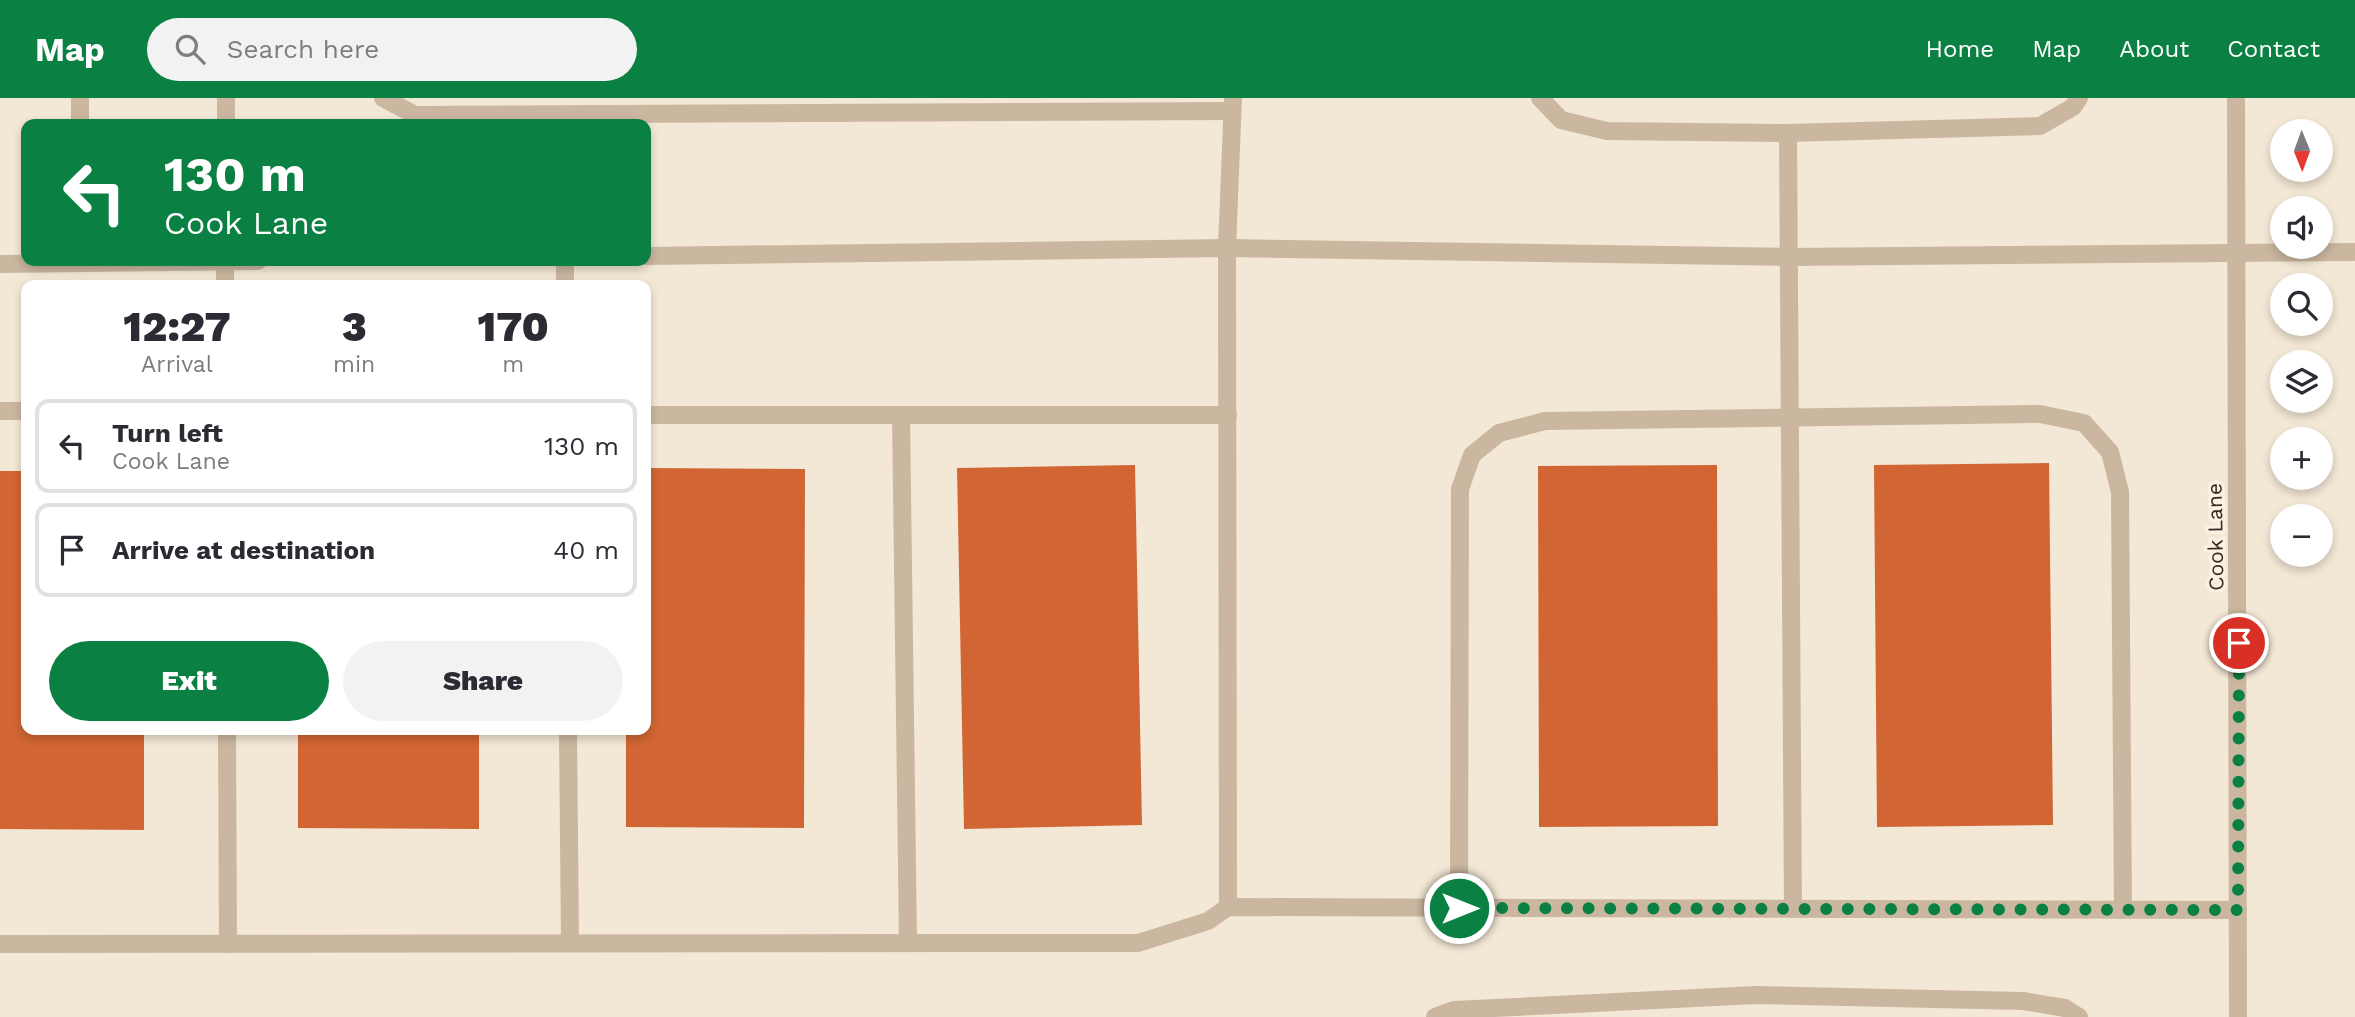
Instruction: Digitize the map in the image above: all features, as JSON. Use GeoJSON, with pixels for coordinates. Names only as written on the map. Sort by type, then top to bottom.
{"type":"FeatureCollection","features":[{"type":"Feature","properties":{"kind":"street"},"geometry":{"type":"LineString","coordinates":[[80,98],[80,119]]}},
{"type":"Feature","properties":{"kind":"street"},"geometry":{"type":"LineString","coordinates":[[226,98],[226,119]]}},
{"type":"Feature","properties":{"kind":"street"},"geometry":{"type":"LineString","coordinates":[[383,98],[415,115],[563,119],[1233,105],[1227,248],[1228,907]]}},
{"type":"Feature","properties":{"kind":"street"},"geometry":{"type":"LineString","coordinates":[[1540,98],[1561,120],[1607,131],[1788,133],[2040,126],[2073,107],[2079,98]]}},
{"type":"Feature","properties":{"kind":"street","name":"Cook Lane"},"geometry":{"type":"LineString","coordinates":[[2236,98],[2238,1017]]}},
{"type":"Feature","properties":{"kind":"street"},"geometry":{"type":"LineString","coordinates":[[1788,133],[1792,418],[1793,909]]}},
{"type":"Feature","properties":{"kind":"street"},"geometry":{"type":"LineString","coordinates":[[651,256],[1227,248],[1789,257],[2355,252]]}},
{"type":"Feature","properties":{"kind":"street"},"geometry":{"type":"LineString","coordinates":[[0,264],[21,263]]}},
{"type":"Feature","properties":{"kind":"street"},"geometry":{"type":"LineString","coordinates":[[0,411],[21,411]]}},
{"type":"Feature","properties":{"kind":"street"},"geometry":{"type":"LineString","coordinates":[[1459,908],[1460,489],[1472,455],[1499,433],[1545,421],[2040,414],[2084,423],[2110,452],[2120,492],[2123,910]]}},
{"type":"Feature","properties":{"kind":"street"},"geometry":{"type":"LineString","coordinates":[[651,415],[1228,415]]}},
{"type":"Feature","properties":{"kind":"street"},"geometry":{"type":"LineString","coordinates":[[901,415],[908,943]]}},
{"type":"Feature","properties":{"kind":"street"},"geometry":{"type":"LineString","coordinates":[[227,735],[228,944]]}},
{"type":"Feature","properties":{"kind":"street"},"geometry":{"type":"LineString","coordinates":[[568,735],[570,943]]}},
{"type":"Feature","properties":{"kind":"street"},"geometry":{"type":"LineString","coordinates":[[0,944],[1138,943],[1208,920],[1228,907],[2238,910]]}},
{"type":"Feature","properties":{"kind":"street"},"geometry":{"type":"LineString","coordinates":[[1435,1017],[1454,1010],[1756,995],[2024,1001],[2065,1007],[2079,1017]]}},
{"type":"Feature","properties":{"kind":"street"},"geometry":{"type":"LineString","coordinates":[[1702,998],[1702,1017]]}},
{"type":"Feature","properties":{"kind":"building"},"geometry":{"type":"Polygon","coordinates":[[[2049,463],[2053,825],[1877,827],[1874,465],[2049,463]]]}},
{"type":"Feature","properties":{"kind":"building"},"geometry":{"type":"Polygon","coordinates":[[[1135,465],[1142,825],[964,829],[957,468],[1135,465]]]}},
{"type":"Feature","properties":{"kind":"building"},"geometry":{"type":"Polygon","coordinates":[[[1717,465],[1718,826],[1539,827],[1538,466],[1717,465]]]}},
{"type":"Feature","properties":{"kind":"building"},"geometry":{"type":"Polygon","coordinates":[[[651,468],[805,469],[804,828],[626,827],[626,735],[651,735],[651,468]]]}},
{"type":"Feature","properties":{"kind":"building"},"geometry":{"type":"Polygon","coordinates":[[[0,471],[21,471],[21,735],[144,735],[144,830],[0,829],[0,471]]]}},
{"type":"Feature","properties":{"kind":"building"},"geometry":{"type":"Polygon","coordinates":[[[298,735],[479,735],[479,829],[298,828],[298,735]]]}},
{"type":"Feature","properties":{"kind":"route"},"geometry":{"type":"LineString","coordinates":[[1459,908],[2238,910],[2239,643]]}}]}
